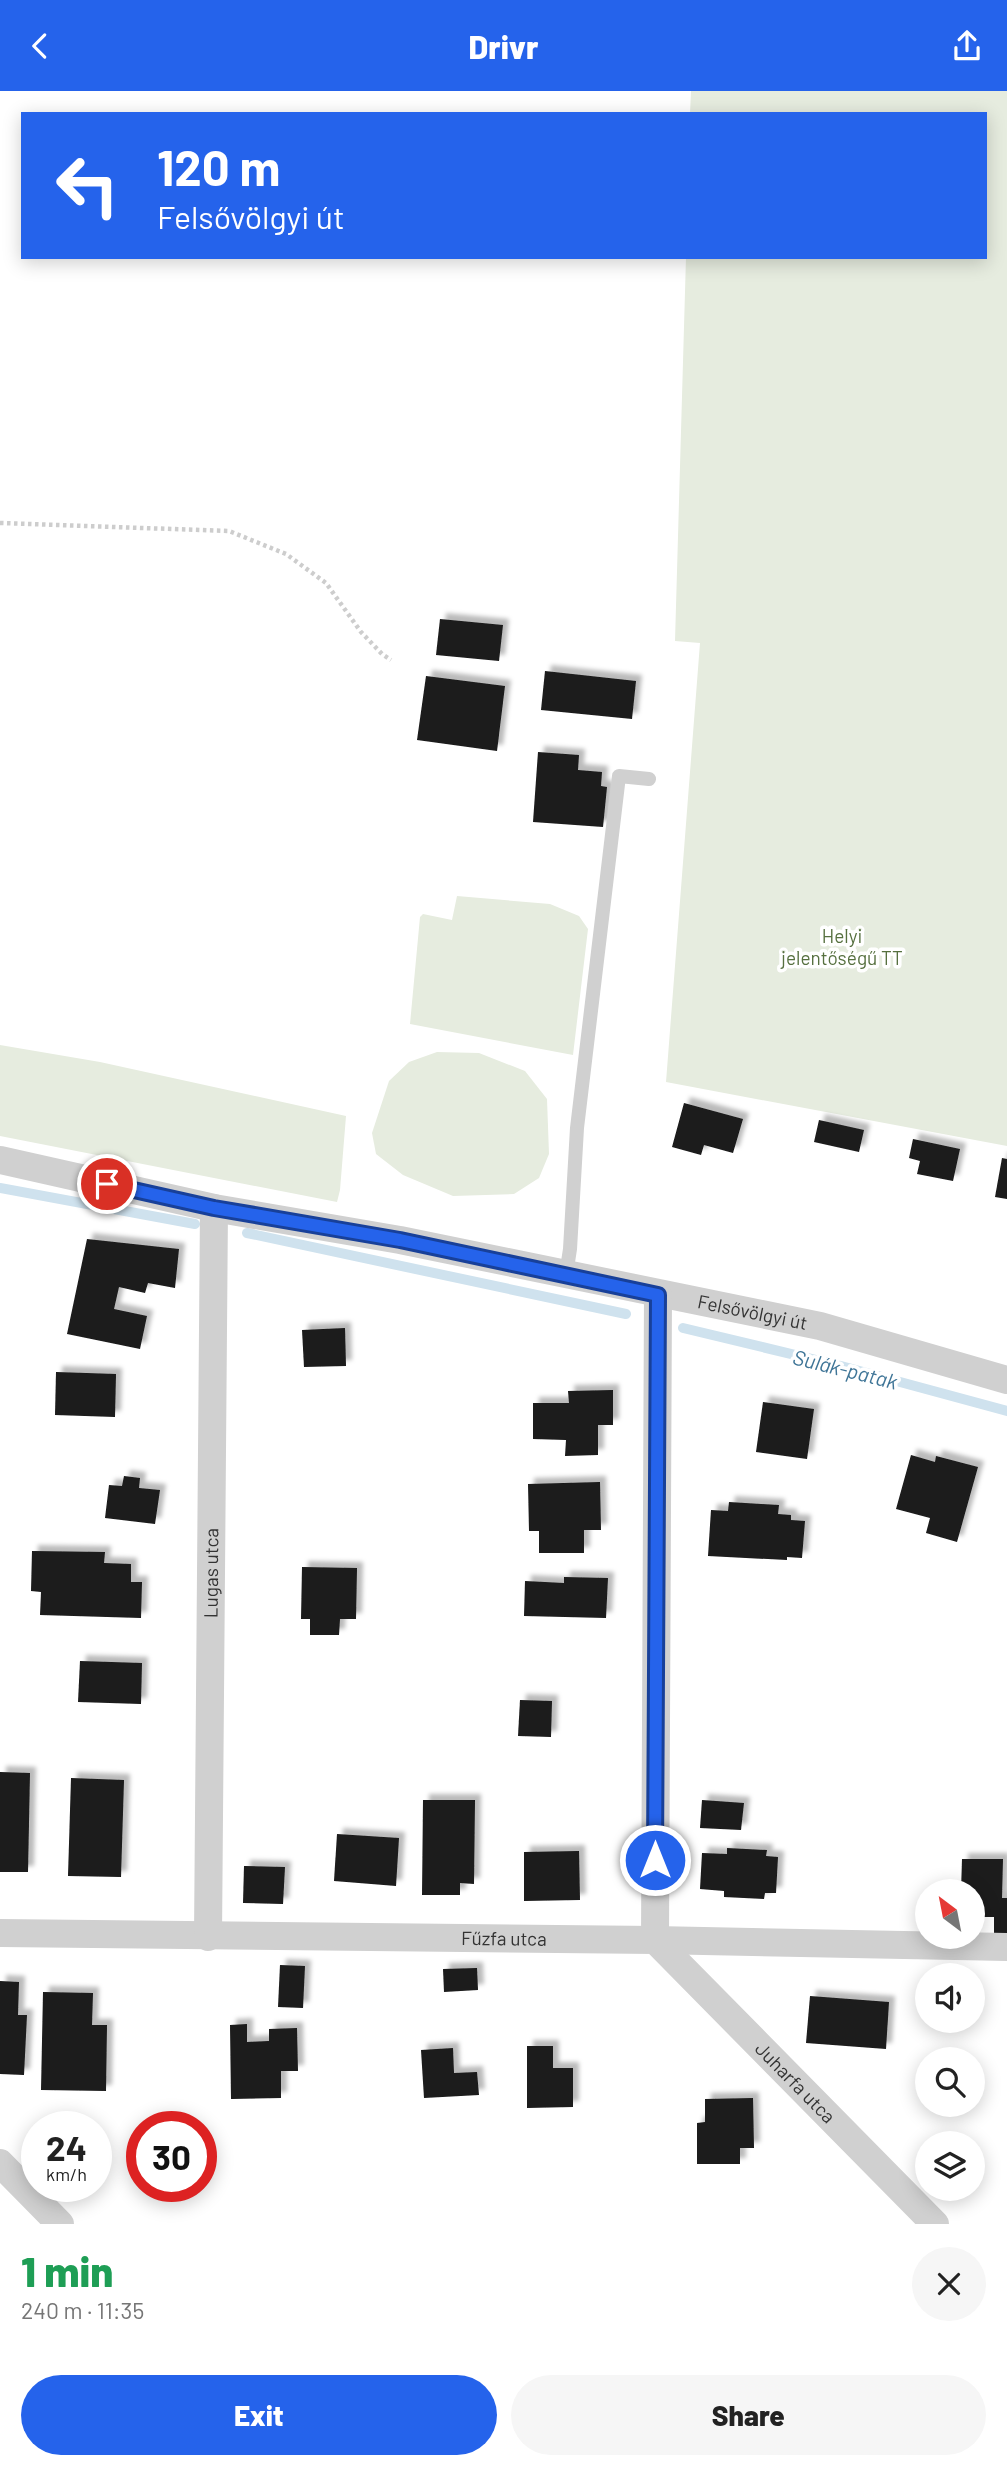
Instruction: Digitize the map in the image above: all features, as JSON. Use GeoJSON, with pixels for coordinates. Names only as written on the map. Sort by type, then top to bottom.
{"type":"FeatureCollection","features":[{"type":"Feature","properties":{"kind":"street","name":"Felsővölgyi út"},"geometry":{"type":"LineString","coordinates":[[0,1160],[214,1208],[400,1240],[658,1295],[820,1326],[1007,1380]]}},
{"type":"Feature","properties":{"kind":"street","name":"Lugas utca"},"geometry":{"type":"LineString","coordinates":[[208,1937],[214,1208]]}},
{"type":"Feature","properties":{"kind":"street"},"geometry":{"type":"LineString","coordinates":[[655,1940],[658,1295]]}},
{"type":"Feature","properties":{"kind":"street","name":"Fűzfa utca"},"geometry":{"type":"LineString","coordinates":[[0,1933],[655,1940],[1007,1947]]}},
{"type":"Feature","properties":{"kind":"street","name":"Juharfa utca"},"geometry":{"type":"LineString","coordinates":[[655,1940],[935,2224]]}},
{"type":"Feature","properties":{"kind":"street"},"geometry":{"type":"LineString","coordinates":[[0,2163],[60,2224]]}},
{"type":"Feature","properties":{"kind":"lane"},"geometry":{"type":"LineString","coordinates":[[566,1275],[577,1128],[619,776],[649,779]]}},
{"type":"Feature","properties":{"kind":"path"},"geometry":{"type":"LineString","coordinates":[[0,523],[229,531],[286,554],[326,583],[361,632],[391,660]]}},
{"type":"Feature","properties":{"kind":"green space","name":"Helyi jelentőségű TT"},"geometry":{"type":"Polygon","coordinates":[[[691,91],[1007,91],[1007,1146],[666,1082],[700,643],[675,641],[686,259],[987,259],[987,112],[690,112],[691,91]]]}},
{"type":"Feature","properties":{"kind":"green space"},"geometry":{"type":"Polygon","coordinates":[[[457,896],[550,904],[579,916],[588,929],[573,1055],[410,1024],[420,917],[423,914],[452,920],[457,896]]]}},
{"type":"Feature","properties":{"kind":"green space"},"geometry":{"type":"Polygon","coordinates":[[[0,1045],[100,1062],[346,1116],[337,1202],[0,1136],[0,1045]]]}},
{"type":"Feature","properties":{"kind":"green space"},"geometry":{"type":"Polygon","coordinates":[[[437,1052],[479,1053],[525,1071],[547,1099],[549,1154],[539,1178],[514,1194],[453,1196],[403,1175],[376,1154],[372,1133],[389,1081],[409,1062],[437,1052]]]}},
{"type":"Feature","properties":{"kind":"building"},"geometry":{"type":"Polygon","coordinates":[[[440,619],[503,625],[499,661],[436,655],[440,619]]]}},
{"type":"Feature","properties":{"kind":"building"},"geometry":{"type":"Polygon","coordinates":[[[545,671],[636,681],[632,719],[541,710],[545,671]]]}},
{"type":"Feature","properties":{"kind":"building"},"geometry":{"type":"Polygon","coordinates":[[[426,676],[505,686],[497,751],[417,740],[426,676]]]}},
{"type":"Feature","properties":{"kind":"building"},"geometry":{"type":"Polygon","coordinates":[[[538,752],[579,755],[578,770],[602,772],[601,786],[607,787],[603,827],[533,822],[538,752]]]}},
{"type":"Feature","properties":{"kind":"building"},"geometry":{"type":"Polygon","coordinates":[[[684,1103],[743,1119],[733,1153],[704,1145],[701,1155],[672,1147],[684,1103]]]}},
{"type":"Feature","properties":{"kind":"building"},"geometry":{"type":"Polygon","coordinates":[[[819,1120],[864,1130],[859,1152],[814,1142],[819,1120]]]}},
{"type":"Feature","properties":{"kind":"building"},"geometry":{"type":"Polygon","coordinates":[[[913,1139],[960,1149],[953,1181],[917,1174],[920,1161],[909,1158],[913,1139]]]}},
{"type":"Feature","properties":{"kind":"building"},"geometry":{"type":"Polygon","coordinates":[[[1002,1158],[1007,1159],[1007,1199],[995,1197],[1002,1158]]]}},
{"type":"Feature","properties":{"kind":"building"},"geometry":{"type":"Polygon","coordinates":[[[87,1239],[179,1249],[175,1288],[148,1283],[145,1293],[119,1287],[114,1309],[147,1316],[140,1349],[67,1334],[87,1239]]]}},
{"type":"Feature","properties":{"kind":"building"},"geometry":{"type":"Polygon","coordinates":[[[345,1328],[346,1366],[304,1367],[302,1330],[345,1328]]]}},
{"type":"Feature","properties":{"kind":"building"},"geometry":{"type":"Polygon","coordinates":[[[56,1372],[116,1374],[115,1417],[55,1415],[56,1372]]]}},
{"type":"Feature","properties":{"kind":"building"},"geometry":{"type":"Polygon","coordinates":[[[613,1390],[613,1425],[598,1425],[598,1455],[565,1456],[566,1440],[533,1439],[533,1403],[569,1403],[568,1391],[613,1390]]]}},
{"type":"Feature","properties":{"kind":"building"},"geometry":{"type":"Polygon","coordinates":[[[763,1402],[814,1409],[807,1459],[756,1452],[763,1402]]]}},
{"type":"Feature","properties":{"kind":"building"},"geometry":{"type":"Polygon","coordinates":[[[911,1455],[935,1462],[936,1456],[978,1467],[957,1542],[926,1533],[930,1518],[896,1509],[911,1455]]]}},
{"type":"Feature","properties":{"kind":"building"},"geometry":{"type":"Polygon","coordinates":[[[124,1476],[140,1478],[139,1488],[160,1490],[155,1524],[105,1518],[109,1485],[122,1486],[124,1476]]]}},
{"type":"Feature","properties":{"kind":"building"},"geometry":{"type":"Polygon","coordinates":[[[600,1482],[601,1530],[584,1530],[584,1553],[539,1553],[539,1531],[529,1531],[528,1484],[600,1482]]]}},
{"type":"Feature","properties":{"kind":"building"},"geometry":{"type":"Polygon","coordinates":[[[729,1502],[779,1505],[778,1514],[791,1515],[791,1520],[805,1521],[802,1558],[787,1557],[787,1560],[708,1556],[711,1510],[728,1511],[729,1502]]]}},
{"type":"Feature","properties":{"kind":"building"},"geometry":{"type":"Polygon","coordinates":[[[32,1551],[105,1552],[104,1563],[131,1564],[131,1582],[142,1582],[141,1618],[40,1615],[41,1592],[31,1591],[32,1551]]]}},
{"type":"Feature","properties":{"kind":"building"},"geometry":{"type":"Polygon","coordinates":[[[302,1567],[357,1568],[356,1619],[340,1619],[339,1635],[310,1635],[310,1619],[301,1619],[302,1567]]]}},
{"type":"Feature","properties":{"kind":"building"},"geometry":{"type":"Polygon","coordinates":[[[564,1577],[608,1578],[606,1618],[524,1616],[525,1581],[564,1583],[564,1577]]]}},
{"type":"Feature","properties":{"kind":"building"},"geometry":{"type":"Polygon","coordinates":[[[80,1661],[142,1663],[141,1704],[78,1702],[80,1661]]]}},
{"type":"Feature","properties":{"kind":"building"},"geometry":{"type":"Polygon","coordinates":[[[520,1700],[552,1701],[551,1737],[518,1736],[520,1700]]]}},
{"type":"Feature","properties":{"kind":"building"},"geometry":{"type":"Polygon","coordinates":[[[0,1772],[30,1773],[28,1872],[0,1872],[0,1772]]]}},
{"type":"Feature","properties":{"kind":"building"},"geometry":{"type":"Polygon","coordinates":[[[71,1778],[124,1780],[121,1877],[68,1876],[71,1778]]]}},
{"type":"Feature","properties":{"kind":"building"},"geometry":{"type":"Polygon","coordinates":[[[423,1800],[475,1800],[474,1884],[460,1883],[460,1895],[422,1895],[423,1800]]]}},
{"type":"Feature","properties":{"kind":"building"},"geometry":{"type":"Polygon","coordinates":[[[702,1800],[744,1803],[741,1830],[700,1828],[702,1800]]]}},
{"type":"Feature","properties":{"kind":"building"},"geometry":{"type":"Polygon","coordinates":[[[337,1834],[399,1838],[396,1886],[334,1881],[337,1834]]]}},
{"type":"Feature","properties":{"kind":"building"},"geometry":{"type":"Polygon","coordinates":[[[727,1848],[767,1850],[766,1856],[778,1857],[776,1893],[765,1893],[764,1899],[724,1897],[724,1891],[700,1889],[702,1853],[727,1854],[727,1848]]]}},
{"type":"Feature","properties":{"kind":"building"},"geometry":{"type":"Polygon","coordinates":[[[579,1851],[580,1900],[524,1901],[524,1852],[579,1851]]]}},
{"type":"Feature","properties":{"kind":"building"},"geometry":{"type":"Polygon","coordinates":[[[962,1859],[1003,1859],[1002,1898],[1007,1898],[1007,1938],[994,1937],[994,1917],[985,1917],[985,1879],[961,1879],[962,1859]]]}},
{"type":"Feature","properties":{"kind":"building"},"geometry":{"type":"Polygon","coordinates":[[[244,1866],[285,1867],[283,1904],[243,1903],[244,1866]]]}},
{"type":"Feature","properties":{"kind":"building"},"geometry":{"type":"Polygon","coordinates":[[[280,1965],[305,1966],[303,2008],[278,2007],[280,1965]]]}},
{"type":"Feature","properties":{"kind":"building"},"geometry":{"type":"Polygon","coordinates":[[[477,1968],[478,1990],[444,1992],[443,1969],[477,1968]]]}},
{"type":"Feature","properties":{"kind":"building"},"geometry":{"type":"Polygon","coordinates":[[[0,1981],[19,1982],[18,2015],[27,2015],[24,2075],[0,2074],[0,1981]]]}},
{"type":"Feature","properties":{"kind":"building"},"geometry":{"type":"Polygon","coordinates":[[[43,1992],[93,1993],[92,2025],[107,2025],[106,2091],[41,2090],[43,1992]]]}},
{"type":"Feature","properties":{"kind":"building"},"geometry":{"type":"Polygon","coordinates":[[[810,1996],[889,2002],[886,2049],[806,2043],[810,1996]]]}},
{"type":"Feature","properties":{"kind":"building"},"geometry":{"type":"Polygon","coordinates":[[[247,2024],[247,2042],[269,2041],[269,2029],[297,2028],[298,2071],[281,2071],[281,2098],[231,2099],[230,2025],[247,2024]]]}},
{"type":"Feature","properties":{"kind":"building"},"geometry":{"type":"Polygon","coordinates":[[[527,2046],[553,2046],[553,2068],[573,2068],[573,2107],[527,2108],[527,2046]]]}},
{"type":"Feature","properties":{"kind":"building"},"geometry":{"type":"Polygon","coordinates":[[[453,2048],[454,2073],[477,2072],[479,2095],[424,2098],[421,2050],[453,2048]]]}},
{"type":"Feature","properties":{"kind":"building"},"geometry":{"type":"Polygon","coordinates":[[[753,2098],[754,2148],[740,2148],[740,2164],[697,2164],[697,2123],[705,2122],[705,2099],[753,2098]]]}},
{"type":"Feature","properties":{"kind":"waterway"},"geometry":{"type":"LineString","coordinates":[[0,1188],[195,1224]]}},
{"type":"Feature","properties":{"kind":"waterway"},"geometry":{"type":"LineString","coordinates":[[247,1233],[626,1314]]}},
{"type":"Feature","properties":{"kind":"waterway","name":"Sulák-patak"},"geometry":{"type":"LineString","coordinates":[[683,1328],[841,1366],[1007,1411]]}},
{"type":"Feature","properties":{"kind":"route"},"geometry":{"type":"LineString","coordinates":[[107,1184],[214,1208],[400,1240],[658,1295],[655,1860]]}}]}
